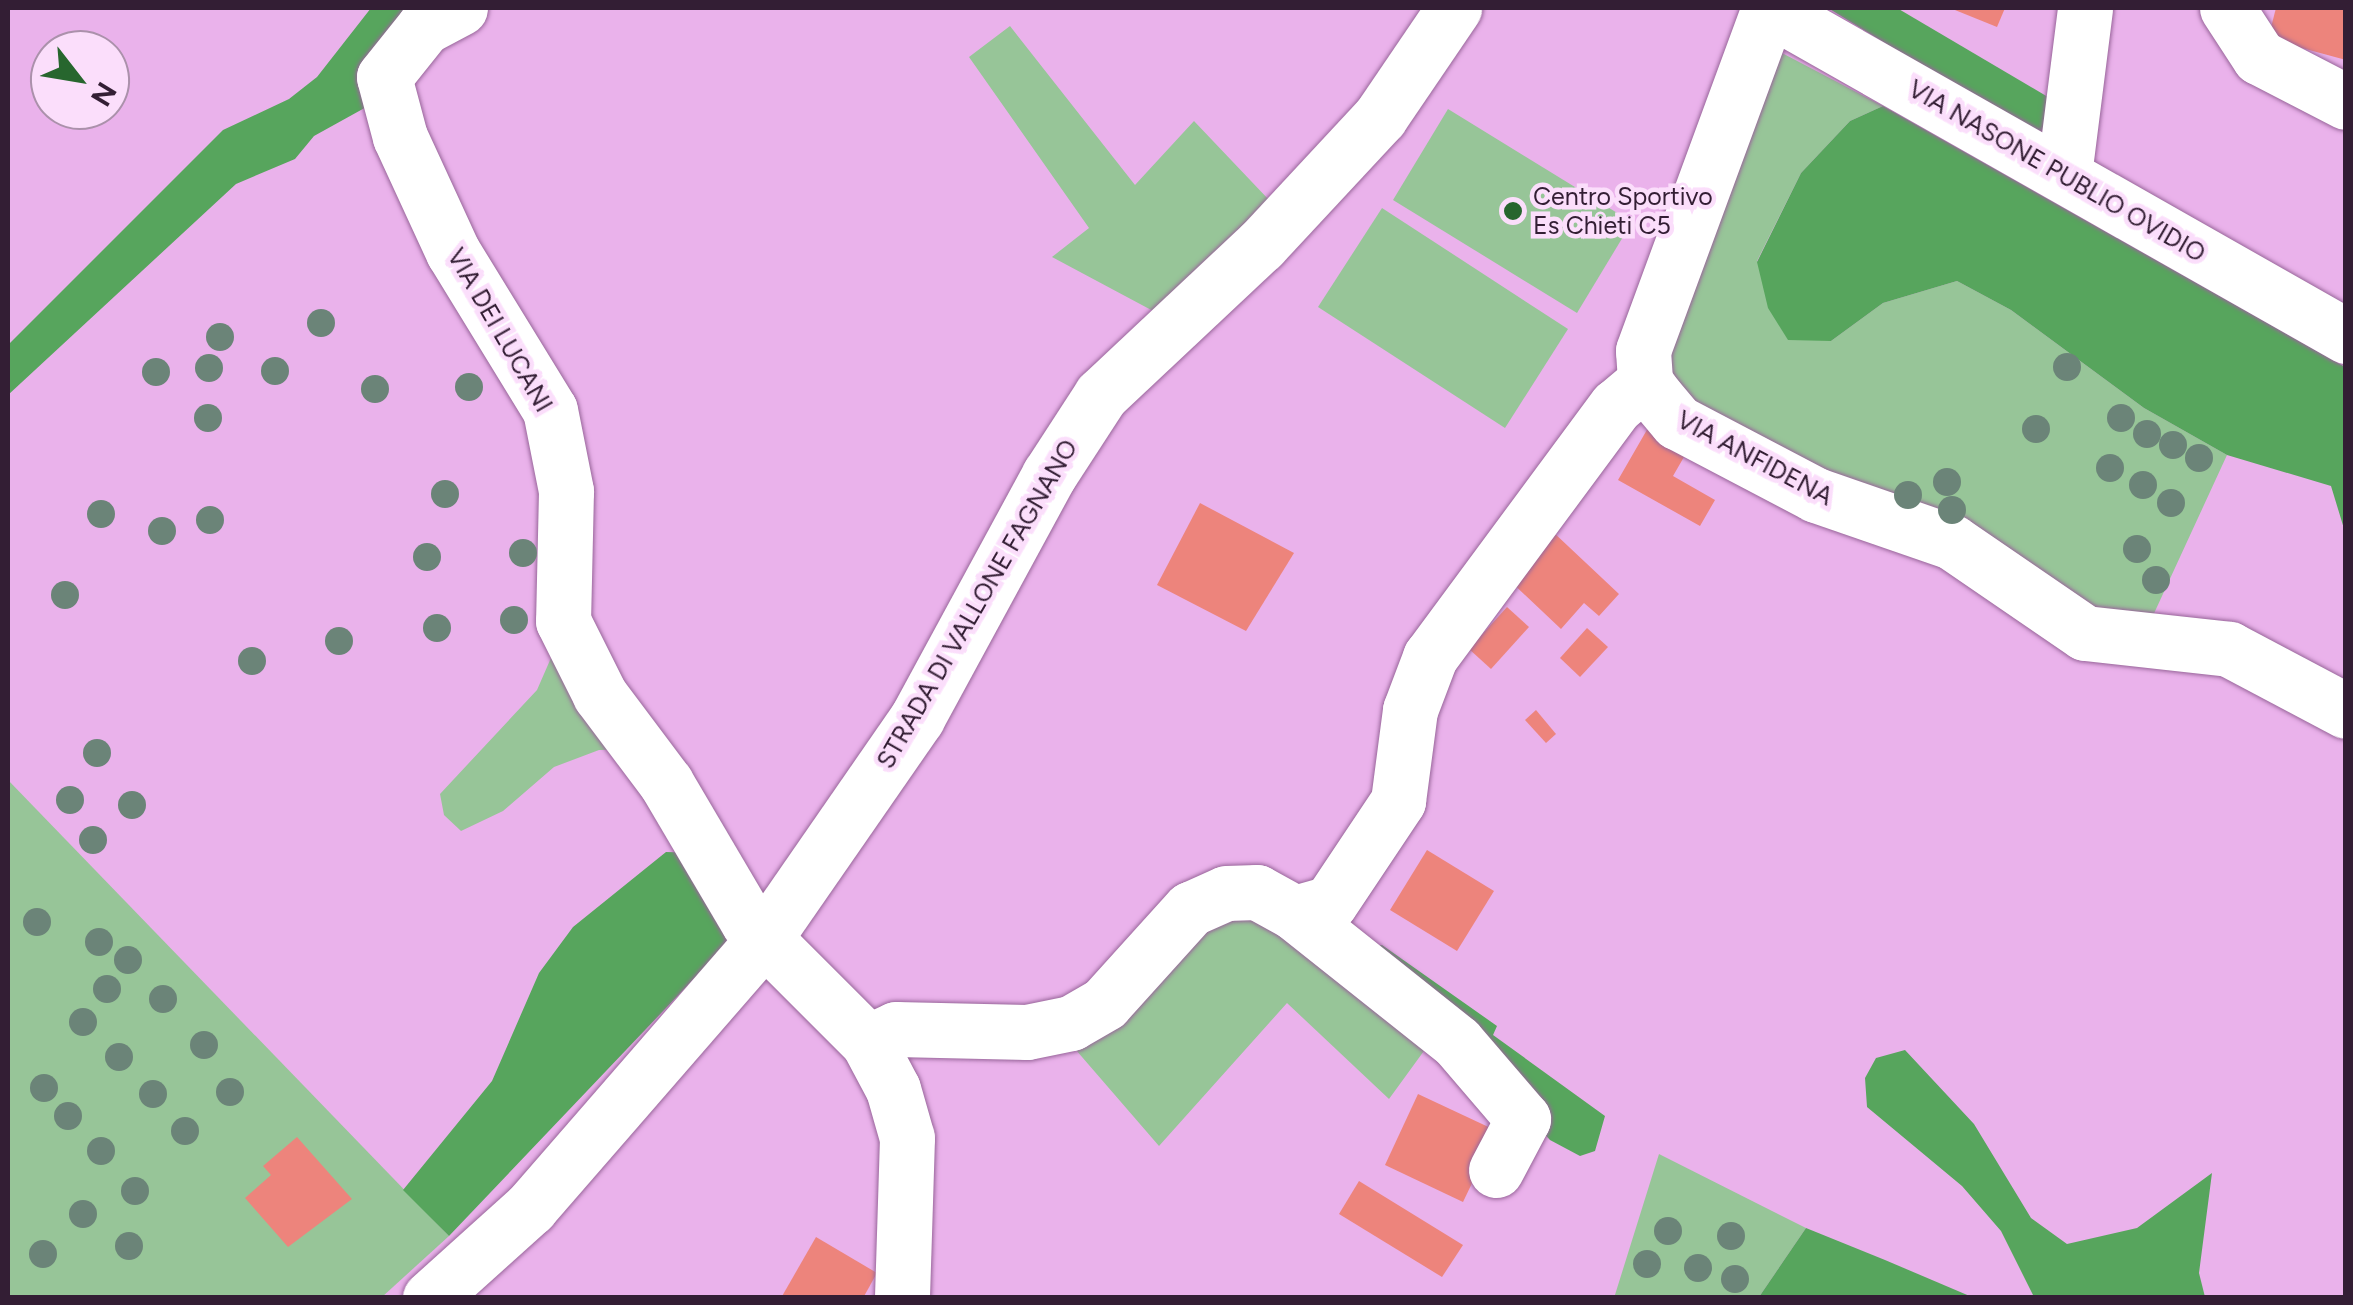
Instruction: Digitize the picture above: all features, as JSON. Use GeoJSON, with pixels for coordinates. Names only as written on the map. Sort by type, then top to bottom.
{"type":"FeatureCollection","features":[{"type":"Feature","properties":{"kind":"street","name":"VIA DEI LUCANI"},"geometry":{"type":"LineString","coordinates":[[460,8],[424,28],[384,76],[400,137],[454,252],[550,410],[566,491],[563,621],[600,695],[666,783],[764,939]]}},
{"type":"Feature","properties":{"kind":"street","name":"STRADA DI VALLONE FAGNANO"},"geometry":{"type":"LineString","coordinates":[[430,1298],[530,1208],[764,939],[917,718],[1049,475],[1102,396],[1261,245],[1380,117],[1454,8]]}},
{"type":"Feature","properties":{"kind":"street"},"geometry":{"type":"LineString","coordinates":[[1296,913],[1330,903],[1398,801],[1410,710],[1430,657],[1616,406],[1646,382],[1642,351],[1768,8]]}},
{"type":"Feature","properties":{"kind":"street","name":"VIA NASONE PUBLIO OVIDIO"},"geometry":{"type":"LineString","coordinates":[[1768,8],[2346,336]]}},
{"type":"Feature","properties":{"kind":"street"},"geometry":{"type":"LineString","coordinates":[[2064,175],[2085,8]]}},
{"type":"Feature","properties":{"kind":"street"},"geometry":{"type":"LineString","coordinates":[[2227,8],[2259,56],[2346,102]]}},
{"type":"Feature","properties":{"kind":"street","name":"VIA ANFIDENA"},"geometry":{"type":"LineString","coordinates":[[1646,382],[1678,422],[1816,494],[1952,542],[2085,634],[2229,649],[2346,710]]}},
{"type":"Feature","properties":{"kind":"street"},"geometry":{"type":"LineString","coordinates":[[868,1042],[896,1029],[1027,1032],[1071,1023],[1105,1003],[1190,909],[1226,893],[1257,892],[1296,913],[1457,1042],[1523,1119],[1496,1170]]}},
{"type":"Feature","properties":{"kind":"street"},"geometry":{"type":"LineString","coordinates":[[764,939],[868,1042],[893,1088],[907,1138],[902,1298]]}},
{"type":"Feature","properties":{"kind":"green space"},"geometry":{"type":"Polygon","coordinates":[[[371,8],[444,8],[370,105],[314,136],[295,159],[236,184],[8,395],[8,345],[223,130],[289,99],[317,77],[371,8]]]}},
{"type":"Feature","properties":{"kind":"green space"},"geometry":{"type":"Polygon","coordinates":[[[1828,8],[1897,8],[2048,97],[2049,144],[1828,8]]]}},
{"type":"Feature","properties":{"kind":"green space"},"geometry":{"type":"Polygon","coordinates":[[[1010,26],[1135,185],[1194,121],[1270,201],[1155,312],[1052,257],[1089,228],[969,57],[1010,26]]]}},
{"type":"Feature","properties":{"kind":"green space"},"geometry":{"type":"Polygon","coordinates":[[[1782,53],[1883,106],[1850,121],[1801,173],[1757,261],[1831,341],[1883,303],[1957,281],[2011,310],[2144,408],[2227,455],[2145,633],[1774,467],[1674,386],[1665,346],[1782,53]]]}},
{"type":"Feature","properties":{"kind":"green space"},"geometry":{"type":"Polygon","coordinates":[[[1883,106],[2345,367],[2345,532],[2331,486],[2227,455],[2144,408],[2011,310],[1957,281],[1883,303],[1831,341],[1788,340],[1768,308],[1757,262],[1801,173],[1850,121],[1883,106]]]}},
{"type":"Feature","properties":{"kind":"green space","name":"Centro Sportivo Es Chieti C5"},"geometry":{"type":"Polygon","coordinates":[[[1448,109],[1632,222],[1577,313],[1393,200],[1448,109]]]}},
{"type":"Feature","properties":{"kind":"green space"},"geometry":{"type":"Polygon","coordinates":[[[1382,208],[1568,329],[1505,428],[1318,307],[1382,208]]]}},
{"type":"Feature","properties":{"kind":"green space"},"geometry":{"type":"Polygon","coordinates":[[[554,651],[635,749],[599,750],[554,767],[503,811],[461,831],[444,815],[440,794],[537,690],[554,651]]]}},
{"type":"Feature","properties":{"kind":"green space"},"geometry":{"type":"Polygon","coordinates":[[[8,780],[449,1236],[382,1297],[8,1297],[8,780]]]}},
{"type":"Feature","properties":{"kind":"green space"},"geometry":{"type":"Polygon","coordinates":[[[666,852],[704,853],[745,925],[449,1236],[403,1190],[492,1081],[539,973],[573,927],[666,852]]]}},
{"type":"Feature","properties":{"kind":"green space"},"geometry":{"type":"Polygon","coordinates":[[[1238,898],[1437,1033],[1389,1099],[1287,1003],[1159,1146],[1063,1035],[1238,898]]]}},
{"type":"Feature","properties":{"kind":"green space"},"geometry":{"type":"Polygon","coordinates":[[[1382,945],[1497,1026],[1493,1035],[1605,1116],[1595,1151],[1580,1156],[1550,1140],[1369,947],[1382,945]]]}},
{"type":"Feature","properties":{"kind":"green space"},"geometry":{"type":"Polygon","coordinates":[[[1905,1050],[1974,1124],[2031,1218],[2067,1244],[2137,1228],[2212,1173],[2199,1273],[2205,1297],[2034,1297],[2001,1231],[1962,1186],[1867,1107],[1865,1078],[1876,1058],[1905,1050]]]}},
{"type":"Feature","properties":{"kind":"green space"},"geometry":{"type":"Polygon","coordinates":[[[1659,1154],[1806,1228],[1759,1297],[1614,1298],[1659,1154]]]}},
{"type":"Feature","properties":{"kind":"green space"},"geometry":{"type":"Polygon","coordinates":[[[1806,1228],[1885,1260],[1972,1297],[1759,1297],[1806,1228]]]}},
{"type":"Feature","properties":{"kind":"building"},"geometry":{"type":"Polygon","coordinates":[[[1950,8],[2005,8],[1997,27],[1950,8]]]}},
{"type":"Feature","properties":{"kind":"building"},"geometry":{"type":"Polygon","coordinates":[[[2276,8],[2346,8],[2346,60],[2268,39],[2276,8]]]}},
{"type":"Feature","properties":{"kind":"building"},"geometry":{"type":"Polygon","coordinates":[[[1648,428],[1688,450],[1673,476],[1715,500],[1700,526],[1618,480],[1648,428]]]}},
{"type":"Feature","properties":{"kind":"building"},"geometry":{"type":"Polygon","coordinates":[[[1200,503],[1294,553],[1246,631],[1157,585],[1200,503]]]}},
{"type":"Feature","properties":{"kind":"building"},"geometry":{"type":"Polygon","coordinates":[[[1552,531],[1619,594],[1599,616],[1584,603],[1561,629],[1508,579],[1552,531]]]}},
{"type":"Feature","properties":{"kind":"building"},"geometry":{"type":"Polygon","coordinates":[[[1507,607],[1529,627],[1491,669],[1469,649],[1507,607]]]}},
{"type":"Feature","properties":{"kind":"building"},"geometry":{"type":"Polygon","coordinates":[[[1587,628],[1608,647],[1580,677],[1560,658],[1587,628]]]}},
{"type":"Feature","properties":{"kind":"building"},"geometry":{"type":"Polygon","coordinates":[[[1536,710],[1556,734],[1546,743],[1525,720],[1536,710]]]}},
{"type":"Feature","properties":{"kind":"building"},"geometry":{"type":"Polygon","coordinates":[[[1427,850],[1494,891],[1457,951],[1390,910],[1427,850]]]}},
{"type":"Feature","properties":{"kind":"building"},"geometry":{"type":"Polygon","coordinates":[[[1418,1094],[1497,1131],[1463,1202],[1385,1165],[1418,1094]]]}},
{"type":"Feature","properties":{"kind":"building"},"geometry":{"type":"Polygon","coordinates":[[[297,1137],[352,1199],[288,1247],[245,1198],[271,1175],[263,1166],[297,1137]]]}},
{"type":"Feature","properties":{"kind":"building"},"geometry":{"type":"Polygon","coordinates":[[[1359,1181],[1463,1245],[1442,1277],[1339,1214],[1359,1181]]]}},
{"type":"Feature","properties":{"kind":"building"},"geometry":{"type":"Polygon","coordinates":[[[816,1237],[877,1273],[863,1298],[781,1298],[816,1237]]]}},
{"type":"Feature","properties":{"kind":"place","name":"Centro Sportivo Es Chieti C5"},"geometry":{"type":"Point","coordinates":[1513,211]}}]}
